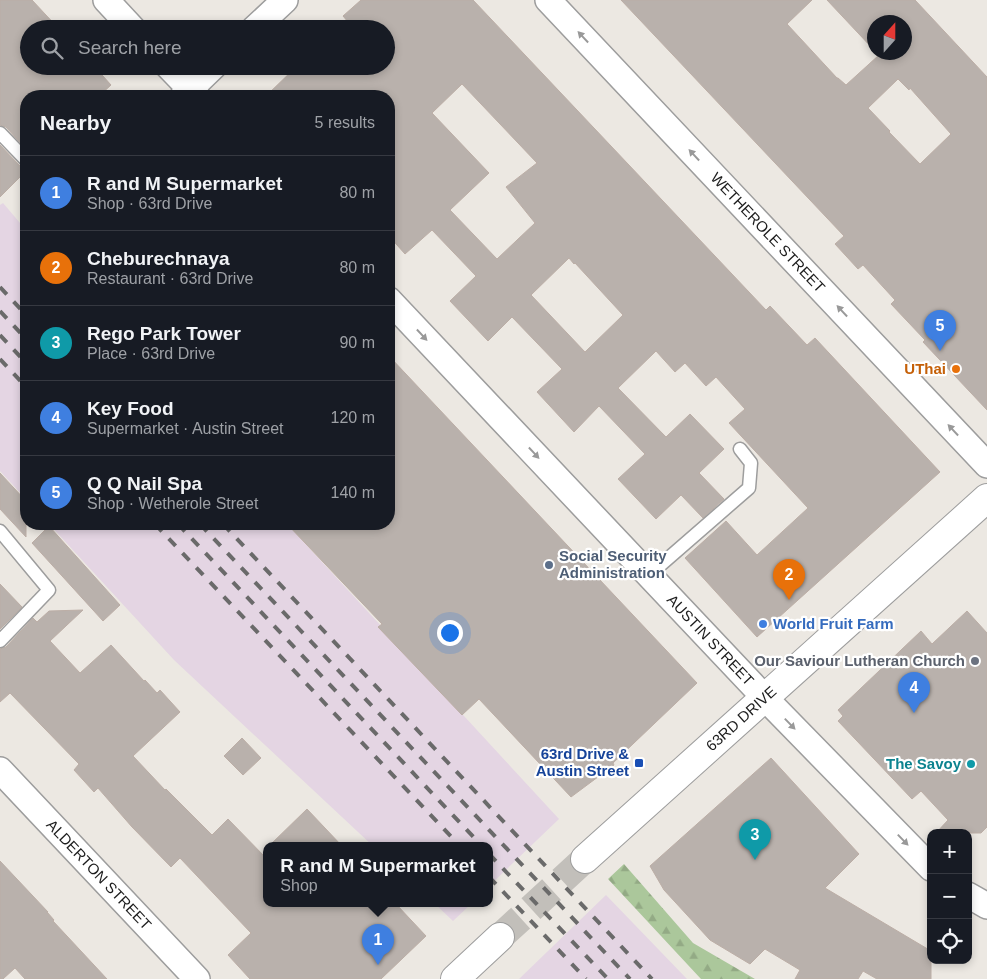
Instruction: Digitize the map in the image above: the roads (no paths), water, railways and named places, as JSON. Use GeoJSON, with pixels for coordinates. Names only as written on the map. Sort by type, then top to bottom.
{"type":"FeatureCollection","features":[{"type":"Feature","properties":{"kind":"street"},"geometry":{"type":"LineString","coordinates":[[106,0],[125,20]]}},
{"type":"Feature","properties":{"kind":"street"},"geometry":{"type":"LineString","coordinates":[[264,20],[285,0]]}},
{"type":"Feature","properties":{"kind":"street","name":"WETHEROLE STREET"},"geometry":{"type":"LineString","coordinates":[[548,0],[987,465]]}},
{"type":"Feature","properties":{"kind":"street"},"geometry":{"type":"LineString","coordinates":[[175,75],[187,90]]}},
{"type":"Feature","properties":{"kind":"street"},"geometry":{"type":"LineString","coordinates":[[193,90],[206,75]]}},
{"type":"Feature","properties":{"kind":"street","name":"AUSTIN STREET"},"geometry":{"type":"LineString","coordinates":[[395,306],[764,697],[927,864]]}},
{"type":"Feature","properties":{"kind":"street","name":"63RD DRIVE"},"geometry":{"type":"LineString","coordinates":[[585,859],[987,498]]}},
{"type":"Feature","properties":{"kind":"street","name":"ALDERTON STREET"},"geometry":{"type":"LineString","coordinates":[[0,770],[197,979]]}},
{"type":"Feature","properties":{"kind":"street"},"geometry":{"type":"LineString","coordinates":[[972,897],[987,906]]}},
{"type":"Feature","properties":{"kind":"street"},"geometry":{"type":"LineString","coordinates":[[455,979],[500,937]]}},
{"type":"Feature","properties":{"kind":"lane"},"geometry":{"type":"LineString","coordinates":[[0,133],[20,154]]}},
{"type":"Feature","properties":{"kind":"lane"},"geometry":{"type":"LineString","coordinates":[[649,575],[749,488],[751,464],[740,449]]}},
{"type":"Feature","properties":{"kind":"lane"},"geometry":{"type":"LineString","coordinates":[[0,532],[49,590],[0,641]]}},
{"type":"Feature","properties":{"kind":"tunnel"},"geometry":{"type":"LineString","coordinates":[[500,937],[585,859]]}},
{"type":"Feature","properties":{"kind":"railway"},"geometry":{"type":"LineString","coordinates":[[0,287],[20,309]]}},
{"type":"Feature","properties":{"kind":"railway"},"geometry":{"type":"LineString","coordinates":[[0,311],[20,333]]}},
{"type":"Feature","properties":{"kind":"railway"},"geometry":{"type":"LineString","coordinates":[[0,335],[20,357]]}},
{"type":"Feature","properties":{"kind":"railway"},"geometry":{"type":"LineString","coordinates":[[0,359],[20,381]]}},
{"type":"Feature","properties":{"kind":"railway"},"geometry":{"type":"LineString","coordinates":[[161,530],[456,842]]}},
{"type":"Feature","properties":{"kind":"railway"},"geometry":{"type":"LineString","coordinates":[[184,530],[478,842]]}},
{"type":"Feature","properties":{"kind":"railway"},"geometry":{"type":"LineString","coordinates":[[206,530],[630,979]]}},
{"type":"Feature","properties":{"kind":"railway"},"geometry":{"type":"LineString","coordinates":[[229,530],[652,979]]}},
{"type":"Feature","properties":{"kind":"railway"},"geometry":{"type":"LineString","coordinates":[[493,858],[608,979]]}},
{"type":"Feature","properties":{"kind":"railway"},"geometry":{"type":"LineString","coordinates":[[493,881],[586,979]]}},
{"type":"Feature","properties":{"kind":"place","name":"Q Q Nail Spa"},"geometry":{"type":"Point","coordinates":[940,351]}},
{"type":"Feature","properties":{"kind":"place","name":"UThai"},"geometry":{"type":"Point","coordinates":[956,369]}},
{"type":"Feature","properties":{"kind":"place","name":"Social Security Administration"},"geometry":{"type":"Point","coordinates":[549,565]}},
{"type":"Feature","properties":{"kind":"place","name":"Cheburechnaya"},"geometry":{"type":"Point","coordinates":[789,600]}},
{"type":"Feature","properties":{"kind":"place","name":"World Fruit Farm"},"geometry":{"type":"Point","coordinates":[763,624]}},
{"type":"Feature","properties":{"kind":"place","name":"Our Saviour Lutheran Church"},"geometry":{"type":"Point","coordinates":[975,661]}},
{"type":"Feature","properties":{"kind":"place","name":"Key Food"},"geometry":{"type":"Point","coordinates":[914,713]}},
{"type":"Feature","properties":{"kind":"place","name":"63rd Drive & Austin Street"},"geometry":{"type":"Point","coordinates":[639,763]}},
{"type":"Feature","properties":{"kind":"place","name":"The Savoy"},"geometry":{"type":"Point","coordinates":[971,764]}},
{"type":"Feature","properties":{"kind":"place","name":"Rego Park Tower"},"geometry":{"type":"Point","coordinates":[755,860]}},
{"type":"Feature","properties":{"kind":"place","name":"R and M Supermarket"},"geometry":{"type":"Point","coordinates":[378,965]}}]}
